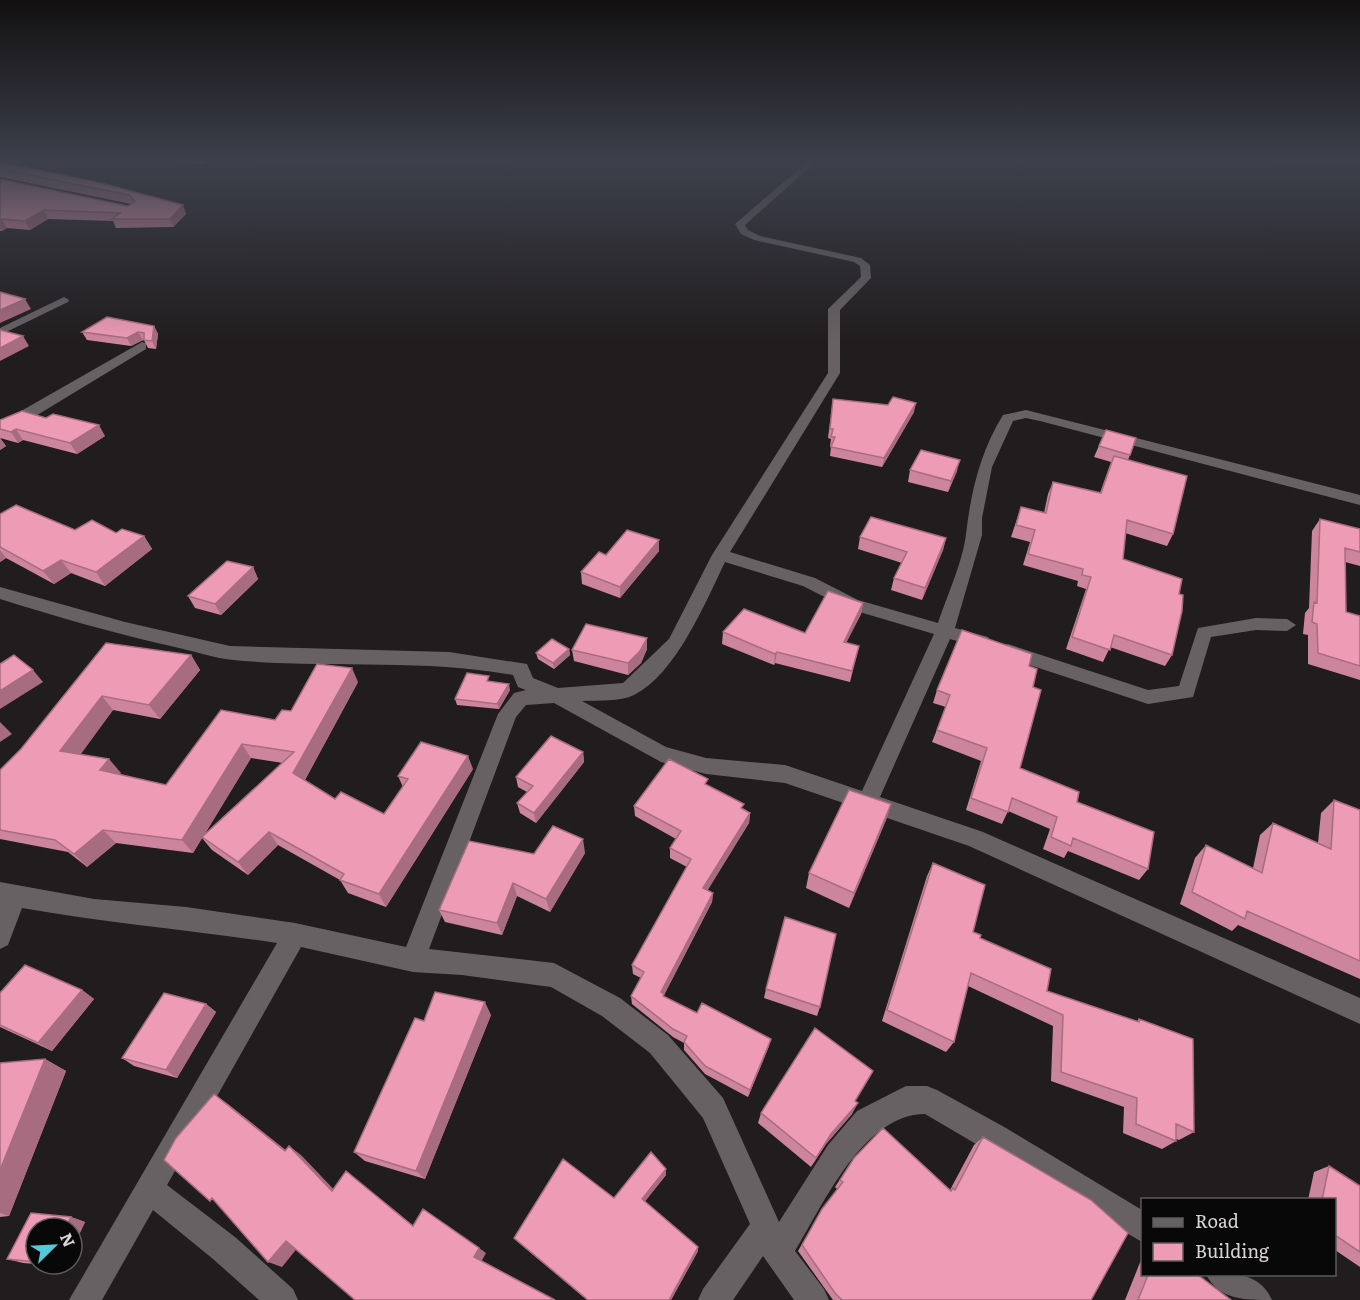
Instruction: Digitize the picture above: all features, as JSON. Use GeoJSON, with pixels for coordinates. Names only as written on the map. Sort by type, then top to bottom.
{"type":"FeatureCollection","features":[{"type":"Feature","properties":{"kind":"street"},"geometry":{"type":"LineString","coordinates":[[523,690],[558,696],[628,690],[650,672],[676,643],[720,555],[834,374],[834,309],[867,274],[865,265],[857,260],[757,238],[744,232],[741,228],[742,221]]}},
{"type":"Feature","properties":{"kind":"street"},"geometry":{"type":"LineString","coordinates":[[0,332],[64,300]]}},
{"type":"Feature","properties":{"kind":"street"},"geometry":{"type":"LineString","coordinates":[[0,428],[50,402],[142,346]]}},
{"type":"Feature","properties":{"kind":"street"},"geometry":{"type":"LineString","coordinates":[[868,801],[945,630],[974,535],[974,518],[985,467],[1008,418],[1016,415],[1041,417],[1360,500]]}},
{"type":"Feature","properties":{"kind":"street"},"geometry":{"type":"LineString","coordinates":[[720,555],[808,582],[852,604],[945,630],[1148,697],[1186,692],[1204,632],[1256,624],[1287,626]]}},
{"type":"Feature","properties":{"kind":"street"},"geometry":{"type":"LineString","coordinates":[[0,593],[92,621],[227,652],[278,657],[362,656],[497,664],[521,669],[523,690],[508,714],[413,960]]}},
{"type":"Feature","properties":{"kind":"street"},"geometry":{"type":"LineString","coordinates":[[558,696],[661,754],[706,766],[785,774],[975,839],[1360,1011]]}},
{"type":"Feature","properties":{"kind":"street"},"geometry":{"type":"LineString","coordinates":[[0,937],[7,895],[94,910],[186,918],[295,934],[413,960],[462,963],[554,975],[611,1007],[658,1044],[714,1108],[772,1239],[813,1300]]}},
{"type":"Feature","properties":{"kind":"street"},"geometry":{"type":"LineString","coordinates":[[85,1300],[295,934]]}},
{"type":"Feature","properties":{"kind":"street"},"geometry":{"type":"LineString","coordinates":[[714,1300],[772,1239],[867,1121],[906,1100],[927,1100],[996,1138],[1141,1226]]}},
{"type":"Feature","properties":{"kind":"street"},"geometry":{"type":"LineString","coordinates":[[149,1189],[224,1248],[282,1300]]}},
{"type":"Feature","properties":{"kind":"building"},"geometry":{"type":"Polygon","coordinates":[[[0,292],[25,299],[0,310],[0,292]]]}},
{"type":"Feature","properties":{"kind":"building"},"geometry":{"type":"Polygon","coordinates":[[[107,317],[154,326],[152,341],[144,340],[144,333],[138,332],[127,338],[82,332],[107,317]]]}},
{"type":"Feature","properties":{"kind":"building"},"geometry":{"type":"Polygon","coordinates":[[[0,330],[23,336],[0,348],[0,330]]]}},
{"type":"Feature","properties":{"kind":"building"},"geometry":{"type":"Polygon","coordinates":[[[893,397],[916,403],[884,458],[831,447],[835,437],[831,437],[833,429],[830,429],[833,399],[888,405],[893,397]]]}},
{"type":"Feature","properties":{"kind":"building"},"geometry":{"type":"Polygon","coordinates":[[[22,411],[46,418],[53,414],[99,425],[70,443],[16,429],[11,432],[0,429],[0,420],[22,411]]]}},
{"type":"Feature","properties":{"kind":"building"},"geometry":{"type":"Polygon","coordinates":[[[1106,430],[1136,438],[1130,455],[1099,446],[1106,430]]]}},
{"type":"Feature","properties":{"kind":"building"},"geometry":{"type":"Polygon","coordinates":[[[921,450],[960,460],[951,481],[910,470],[921,450]]]}},
{"type":"Feature","properties":{"kind":"building"},"geometry":{"type":"Polygon","coordinates":[[[1114,456],[1187,476],[1173,534],[1127,520],[1123,559],[1182,579],[1179,594],[1183,595],[1182,611],[1172,655],[1114,635],[1110,650],[1072,637],[1091,577],[1082,575],[1083,569],[1028,554],[1035,530],[1016,525],[1021,507],[1046,513],[1053,482],[1101,493],[1114,456]]]}},
{"type":"Feature","properties":{"kind":"building"},"geometry":{"type":"Polygon","coordinates":[[[16,505],[75,530],[92,520],[116,533],[122,529],[144,536],[96,572],[61,560],[43,571],[0,547],[0,514],[16,505]]]}},
{"type":"Feature","properties":{"kind":"building"},"geometry":{"type":"Polygon","coordinates":[[[871,517],[946,538],[925,588],[894,578],[907,552],[860,537],[871,517]]]}},
{"type":"Feature","properties":{"kind":"building"},"geometry":{"type":"Polygon","coordinates":[[[1320,519],[1360,529],[1360,552],[1345,548],[1346,612],[1360,616],[1360,666],[1318,653],[1317,624],[1312,622],[1314,602],[1317,603],[1320,519]]]}},
{"type":"Feature","properties":{"kind":"building"},"geometry":{"type":"Polygon","coordinates":[[[627,530],[659,540],[620,587],[581,572],[599,552],[606,555],[627,530]]]}},
{"type":"Feature","properties":{"kind":"building"},"geometry":{"type":"Polygon","coordinates":[[[227,561],[253,567],[215,604],[188,596],[227,561]]]}},
{"type":"Feature","properties":{"kind":"building"},"geometry":{"type":"Polygon","coordinates":[[[828,591],[863,603],[844,642],[859,646],[852,671],[777,652],[775,654],[723,632],[744,609],[805,633],[828,591]]]}},
{"type":"Feature","properties":{"kind":"building"},"geometry":{"type":"Polygon","coordinates":[[[586,624],[647,638],[640,651],[628,663],[572,650],[586,624]]]}},
{"type":"Feature","properties":{"kind":"building"},"geometry":{"type":"Polygon","coordinates":[[[962,630],[1032,654],[1029,666],[1037,669],[1033,687],[1041,690],[1020,768],[1079,792],[1077,802],[1154,832],[1148,869],[1073,838],[1071,846],[1051,837],[1057,817],[1012,798],[1008,812],[971,798],[987,748],[937,730],[950,695],[937,690],[962,630]]]}},
{"type":"Feature","properties":{"kind":"building"},"geometry":{"type":"Polygon","coordinates":[[[552,639],[569,649],[553,663],[536,653],[552,639]]]}},
{"type":"Feature","properties":{"kind":"building"},"geometry":{"type":"Polygon","coordinates":[[[106,643],[191,655],[149,705],[102,696],[60,751],[109,759],[100,770],[166,785],[221,710],[275,720],[282,710],[291,711],[317,664],[352,668],[293,773],[335,799],[341,792],[384,814],[408,779],[398,776],[421,742],[468,756],[379,894],[340,880],[344,874],[269,832],[238,862],[202,837],[294,752],[242,744],[182,840],[103,830],[74,854],[55,840],[0,830],[0,770],[21,749],[106,643]]]}},
{"type":"Feature","properties":{"kind":"building"},"geometry":{"type":"Polygon","coordinates":[[[14,655],[33,670],[0,691],[0,664],[14,655]]]}},
{"type":"Feature","properties":{"kind":"building"},"geometry":{"type":"Polygon","coordinates":[[[467,673],[489,676],[487,681],[509,684],[497,704],[455,699],[467,673]]]}},
{"type":"Feature","properties":{"kind":"building"},"geometry":{"type":"Polygon","coordinates":[[[551,736],[583,752],[534,813],[517,803],[533,786],[516,777],[551,736]]]}},
{"type":"Feature","properties":{"kind":"building"},"geometry":{"type":"Polygon","coordinates":[[[669,759],[708,779],[705,784],[744,804],[741,808],[750,813],[703,888],[713,893],[661,992],[663,996],[697,1013],[702,1003],[771,1039],[750,1090],[705,1066],[684,1042],[687,1036],[673,1029],[631,996],[644,972],[632,965],[691,859],[670,848],[681,831],[634,806],[669,759]]]}},
{"type":"Feature","properties":{"kind":"building"},"geometry":{"type":"Polygon","coordinates":[[[849,790],[891,804],[854,893],[809,873],[849,790]]]}},
{"type":"Feature","properties":{"kind":"building"},"geometry":{"type":"Polygon","coordinates":[[[1334,800],[1360,810],[1360,961],[1247,911],[1245,919],[1192,892],[1206,845],[1262,873],[1273,823],[1331,849],[1334,800]]]}},
{"type":"Feature","properties":{"kind":"building"},"geometry":{"type":"Polygon","coordinates":[[[553,826],[583,839],[546,899],[513,883],[497,923],[439,910],[469,841],[534,854],[553,826]]]}},
{"type":"Feature","properties":{"kind":"building"},"geometry":{"type":"Polygon","coordinates":[[[933,863],[985,885],[973,932],[981,935],[980,938],[1051,969],[1047,991],[1139,1022],[1139,1019],[1193,1039],[1194,1132],[1176,1124],[1176,1141],[1136,1124],[1137,1098],[1061,1072],[1063,1015],[971,973],[954,1042],[887,1010],[933,863]]]}},
{"type":"Feature","properties":{"kind":"building"},"geometry":{"type":"Polygon","coordinates":[[[785,917],[836,934],[820,1007],[766,989],[785,917]]]}},
{"type":"Feature","properties":{"kind":"building"},"geometry":{"type":"Polygon","coordinates":[[[25,965],[82,990],[38,1043],[0,1025],[0,993],[25,965]]]}},
{"type":"Feature","properties":{"kind":"building"},"geometry":{"type":"Polygon","coordinates":[[[435,992],[485,1002],[416,1171],[354,1152],[415,1018],[424,1021],[435,992]]]}},
{"type":"Feature","properties":{"kind":"building"},"geometry":{"type":"Polygon","coordinates":[[[164,993],[206,1004],[166,1070],[122,1058],[164,993]]]}},
{"type":"Feature","properties":{"kind":"building"},"geometry":{"type":"Polygon","coordinates":[[[815,1028],[873,1071],[855,1101],[858,1103],[831,1134],[816,1158],[761,1113],[815,1028]]]}},
{"type":"Feature","properties":{"kind":"building"},"geometry":{"type":"Polygon","coordinates":[[[45,1059],[0,1170],[0,1063],[45,1059]]]}},
{"type":"Feature","properties":{"kind":"building"},"geometry":{"type":"Polygon","coordinates":[[[214,1094],[285,1151],[289,1146],[332,1191],[346,1171],[413,1226],[423,1209],[479,1248],[474,1257],[555,1300],[355,1300],[286,1241],[268,1262],[212,1198],[210,1201],[164,1160],[176,1138],[214,1094]]]}},
{"type":"Feature","properties":{"kind":"building"},"geometry":{"type":"Polygon","coordinates":[[[883,1128],[951,1191],[953,1188],[955,1190],[983,1137],[1091,1200],[1128,1233],[1091,1300],[842,1300],[802,1245],[822,1209],[843,1182],[840,1180],[854,1158],[883,1128]]]}},
{"type":"Feature","properties":{"kind":"building"},"geometry":{"type":"Polygon","coordinates":[[[651,1152],[666,1169],[642,1199],[698,1247],[669,1300],[588,1300],[514,1238],[563,1159],[614,1198],[651,1152]]]}},
{"type":"Feature","properties":{"kind":"building"},"geometry":{"type":"Polygon","coordinates":[[[1329,1166],[1360,1186],[1360,1252],[1336,1236],[1336,1198],[1322,1198],[1329,1166]]]}},
{"type":"Feature","properties":{"kind":"building"},"geometry":{"type":"Polygon","coordinates":[[[31,1213],[61,1216],[29,1216],[31,1213]]]}},
{"type":"Feature","properties":{"kind":"building"},"geometry":{"type":"Polygon","coordinates":[[[24,1226],[24,1261],[7,1259],[24,1226]]]}},
{"type":"Feature","properties":{"kind":"building"},"geometry":{"type":"Polygon","coordinates":[[[1148,1276],[1199,1276],[1231,1300],[1138,1300],[1148,1276]]]}}]}
